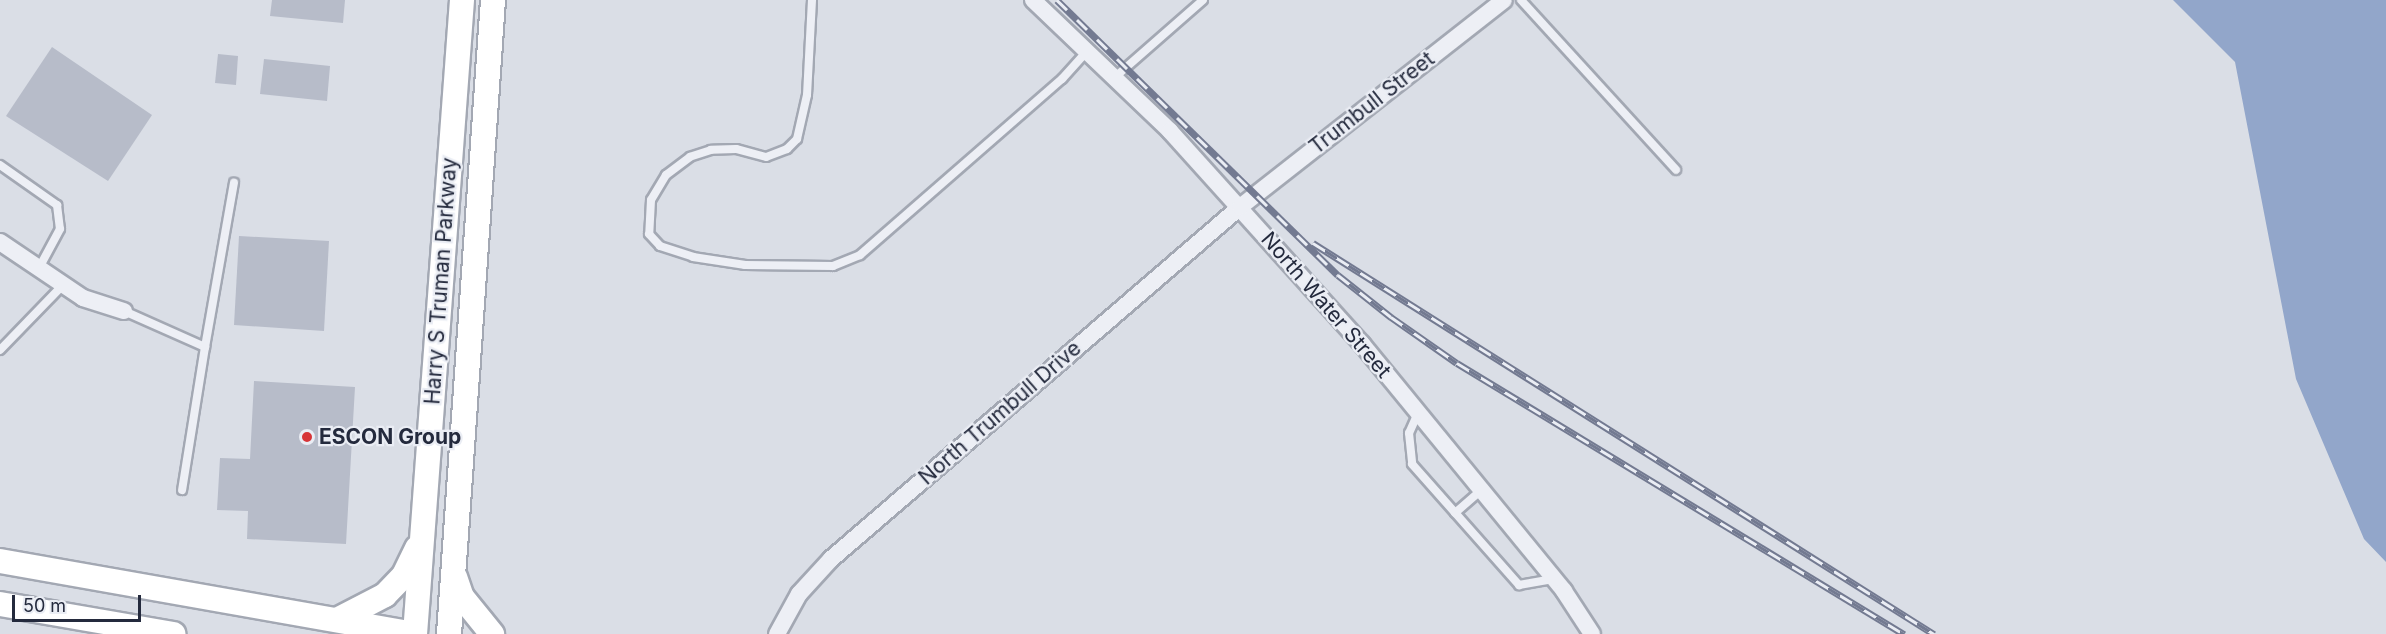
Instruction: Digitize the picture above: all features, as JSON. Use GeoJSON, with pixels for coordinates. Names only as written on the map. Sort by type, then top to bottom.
{"type":"FeatureCollection","features":[{"type":"Feature","properties":{"kind":"main road","name":"Harry S Truman Parkway"},"geometry":{"type":"LineString","coordinates":[[415,634],[462,0]]}},
{"type":"Feature","properties":{"kind":"main road","name":"Harry S Truman Parkway"},"geometry":{"type":"LineString","coordinates":[[449,634],[493,0]]}},
{"type":"Feature","properties":{"kind":"main road"},"geometry":{"type":"LineString","coordinates":[[337,620],[385,596],[404,575],[422,538]]}},
{"type":"Feature","properties":{"kind":"main road"},"geometry":{"type":"LineString","coordinates":[[0,561],[415,634]]}},
{"type":"Feature","properties":{"kind":"main road"},"geometry":{"type":"LineString","coordinates":[[452,569],[462,597],[492,634]]}},
{"type":"Feature","properties":{"kind":"main road"},"geometry":{"type":"LineString","coordinates":[[0,604],[173,634]]}},
{"type":"Feature","properties":{"kind":"street","name":"North Water Street"},"geometry":{"type":"LineString","coordinates":[[1034,0],[1240,207],[1418,413],[1554,579],[1592,634]]}},
{"type":"Feature","properties":{"kind":"street","name":"Trumbull Street"},"geometry":{"type":"LineString","coordinates":[[1240,207],[1504,0]]}},
{"type":"Feature","properties":{"kind":"street","name":"North Trumbull Drive"},"geometry":{"type":"LineString","coordinates":[[777,634],[799,594],[831,559],[1240,207]]}},
{"type":"Feature","properties":{"kind":"street"},"geometry":{"type":"LineString","coordinates":[[0,242],[83,298],[124,311]]}},
{"type":"Feature","properties":{"kind":"lane"},"geometry":{"type":"LineString","coordinates":[[813,0],[807,95],[797,139],[787,149],[766,157],[736,149],[711,150],[690,157],[666,175],[651,200],[649,234],[660,246],[693,257],[745,266],[833,266],[861,255],[1062,79],[1087,51]]}},
{"type":"Feature","properties":{"kind":"lane"},"geometry":{"type":"LineString","coordinates":[[1114,78],[1203,0]]}},
{"type":"Feature","properties":{"kind":"lane"},"geometry":{"type":"LineString","coordinates":[[1521,0],[1676,170]]}},
{"type":"Feature","properties":{"kind":"lane"},"geometry":{"type":"LineString","coordinates":[[0,165],[57,205],[60,229],[39,268]]}},
{"type":"Feature","properties":{"kind":"lane"},"geometry":{"type":"LineString","coordinates":[[182,490],[234,183]]}},
{"type":"Feature","properties":{"kind":"lane"},"geometry":{"type":"LineString","coordinates":[[0,350],[63,285]]}},
{"type":"Feature","properties":{"kind":"lane"},"geometry":{"type":"LineString","coordinates":[[124,311],[205,347]]}},
{"type":"Feature","properties":{"kind":"lane"},"geometry":{"type":"LineString","coordinates":[[1418,413],[1409,433],[1412,464],[1518,585],[1554,579]]}},
{"type":"Feature","properties":{"kind":"lane"},"geometry":{"type":"LineString","coordinates":[[1455,513],[1481,490]]}},
{"type":"Feature","properties":{"kind":"water"},"geometry":{"type":"Polygon","coordinates":[[[2173,0],[2386,0],[2386,562],[2364,539],[2296,379],[2235,62],[2173,0]]]}},
{"type":"Feature","properties":{"kind":"building"},"geometry":{"type":"Polygon","coordinates":[[[272,0],[345,0],[343,23],[270,16],[272,0]]]}},
{"type":"Feature","properties":{"kind":"building"},"geometry":{"type":"Polygon","coordinates":[[[52,47],[152,115],[108,181],[6,116],[52,47]]]}},
{"type":"Feature","properties":{"kind":"building"},"geometry":{"type":"Polygon","coordinates":[[[218,54],[238,56],[236,85],[215,83],[218,54]]]}},
{"type":"Feature","properties":{"kind":"building"},"geometry":{"type":"Polygon","coordinates":[[[264,59],[330,66],[327,101],[260,94],[264,59]]]}},
{"type":"Feature","properties":{"kind":"building"},"geometry":{"type":"Polygon","coordinates":[[[239,236],[329,241],[324,331],[234,325],[239,236]]]}},
{"type":"Feature","properties":{"kind":"building"},"geometry":{"type":"Polygon","coordinates":[[[254,381],[355,387],[346,544],[247,539],[248,511],[217,510],[220,458],[250,459],[254,381]]]}},
{"type":"Feature","properties":{"kind":"railway"},"geometry":{"type":"LineString","coordinates":[[1057,0],[1338,275],[1391,317],[1457,363],[1904,634]]}},
{"type":"Feature","properties":{"kind":"railway"},"geometry":{"type":"LineString","coordinates":[[1313,243],[1934,634]]}},
{"type":"Feature","properties":{"kind":"place","name":"ESCON Group"},"geometry":{"type":"Point","coordinates":[307,437]}}]}
